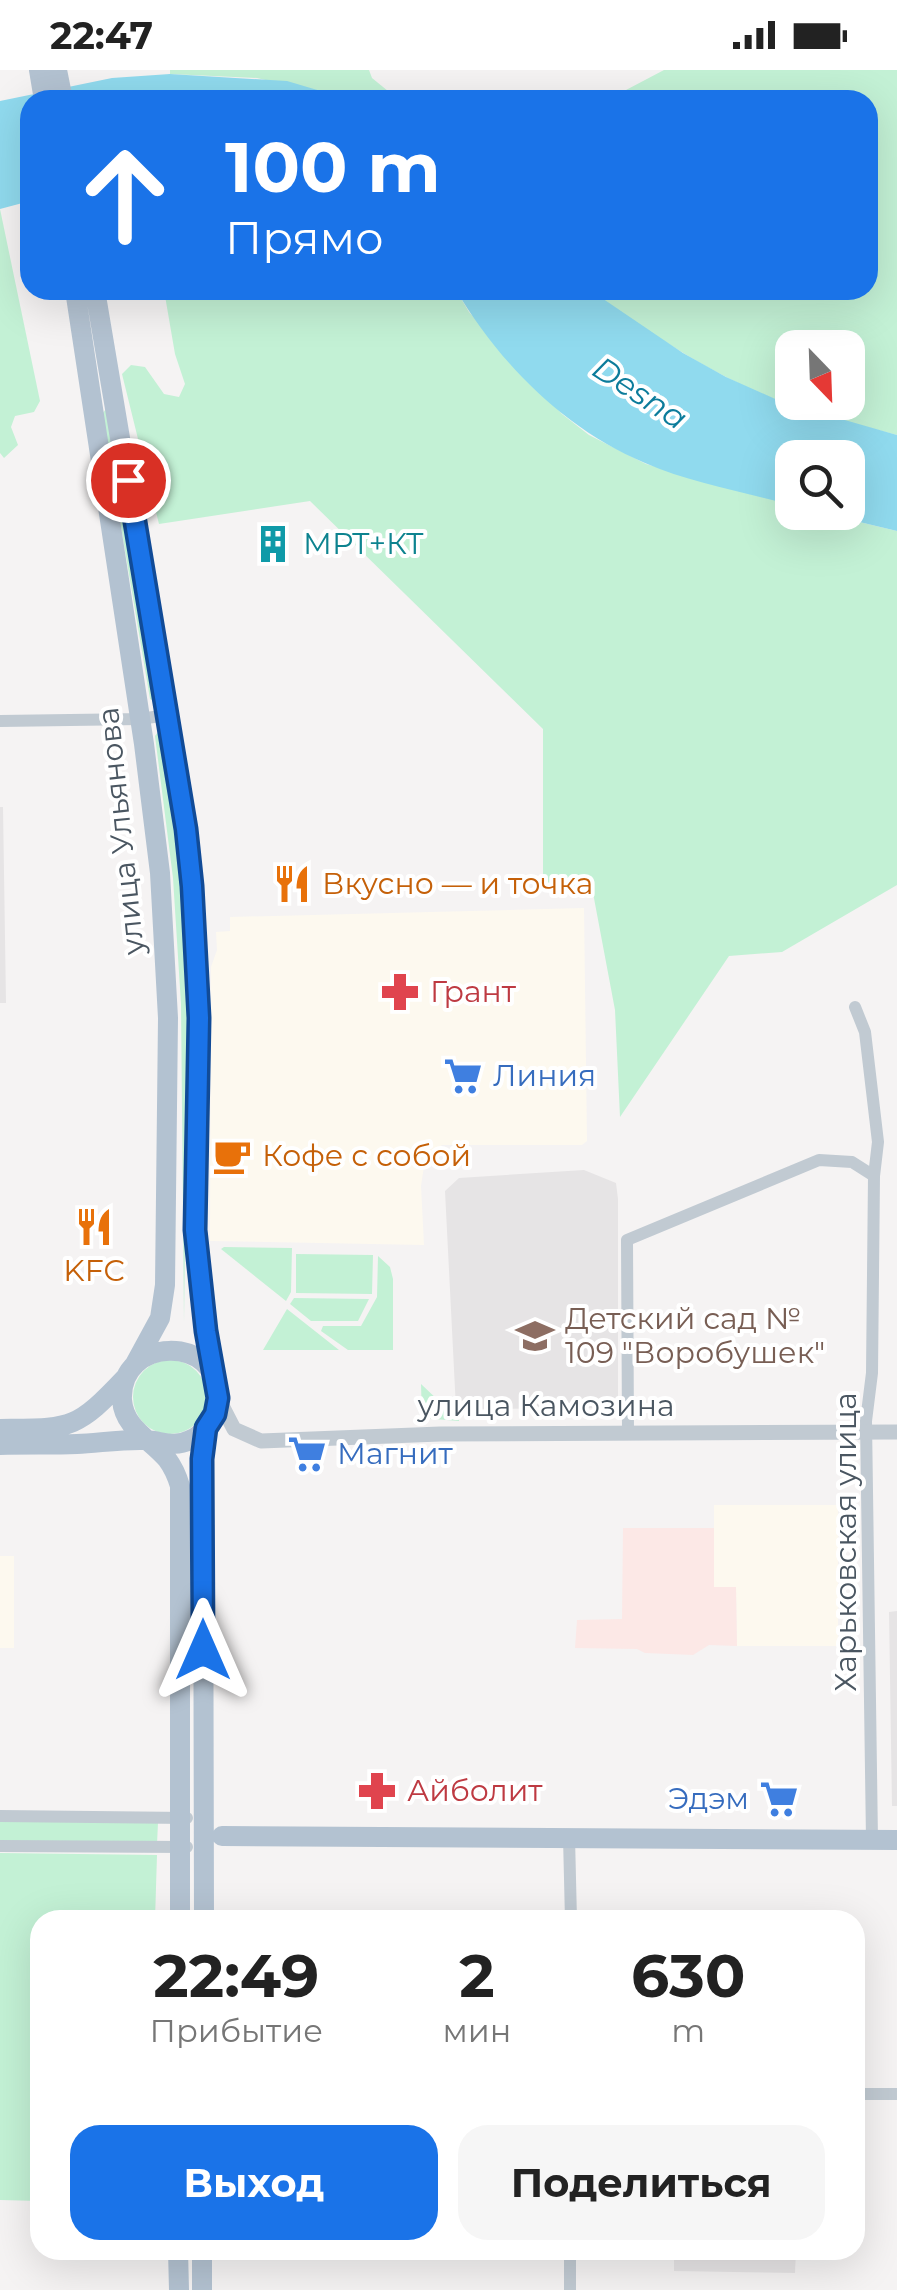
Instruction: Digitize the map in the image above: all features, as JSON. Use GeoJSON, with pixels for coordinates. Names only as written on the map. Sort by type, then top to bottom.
{"type":"FeatureCollection","features":[{"type":"Feature","properties":{"kind":"main road","name":"улица Ульянова"},"geometry":{"type":"LineString","coordinates":[[77,300],[160,874],[168,1025],[165,1285],[160,1318],[131,1370]]}},
{"type":"Feature","properties":{"kind":"main road","name":"улица Ульянова"},"geometry":{"type":"LineString","coordinates":[[97,300],[186,829],[199,1018],[195,1230],[217,1390]]}},
{"type":"Feature","properties":{"kind":"main road"},"geometry":{"type":"LineString","coordinates":[[0,1429],[63,1428],[83,1419],[147,1355],[163,1350],[195,1356],[208,1367],[217,1390],[215,1414],[206,1428],[194,1439],[178,1444],[148,1440],[0,1445]]}},
{"type":"Feature","properties":{"kind":"main road"},"geometry":{"type":"LineString","coordinates":[[131,1370],[122,1406],[127,1420],[169,1461],[180,1486],[180,1910]]}},
{"type":"Feature","properties":{"kind":"main road"},"geometry":{"type":"LineString","coordinates":[[205,1910],[213,1841],[204,1819],[202,1459],[206,1428]]}},
{"type":"Feature","properties":{"kind":"main road"},"geometry":{"type":"LineString","coordinates":[[213,1841],[570,1837],[897,1840]]}},
{"type":"Feature","properties":{"kind":"main road"},"geometry":{"type":"LineString","coordinates":[[178,2260],[178,2290]]}},
{"type":"Feature","properties":{"kind":"main road"},"geometry":{"type":"LineString","coordinates":[[202,2260],[202,2290]]}},
{"type":"Feature","properties":{"kind":"street"},"geometry":{"type":"LineString","coordinates":[[0,721],[168,715]]}},
{"type":"Feature","properties":{"kind":"street","name":"Харьковская улица"},"geometry":{"type":"LineString","coordinates":[[855,1007],[865,1032],[878,1142],[874,1176],[872,1373],[866,1432],[872,1840]]}},
{"type":"Feature","properties":{"kind":"street"},"geometry":{"type":"LineString","coordinates":[[628,1432],[627,1240],[818,1160],[852,1162],[874,1176]]}},
{"type":"Feature","properties":{"kind":"street","name":"улица Камозина"},"geometry":{"type":"LineString","coordinates":[[217,1390],[225,1416],[234,1429],[261,1441],[410,1434],[897,1432]]}},
{"type":"Feature","properties":{"kind":"street"},"geometry":{"type":"LineString","coordinates":[[0,1816],[204,1819]]}},
{"type":"Feature","properties":{"kind":"street"},"geometry":{"type":"LineString","coordinates":[[570,1837],[571,1910]]}},
{"type":"Feature","properties":{"kind":"street"},"geometry":{"type":"LineString","coordinates":[[0,1846],[180,1847],[213,1841]]}},
{"type":"Feature","properties":{"kind":"street"},"geometry":{"type":"LineString","coordinates":[[865,2094],[897,2094]]}},
{"type":"Feature","properties":{"kind":"street"},"geometry":{"type":"LineString","coordinates":[[570,2260],[570,2290]]}},
{"type":"Feature","properties":{"kind":"shaded area"},"geometry":{"type":"Polygon","coordinates":[[[3,807],[6,1003],[0,1003],[3,807]]]}},
{"type":"Feature","properties":{"kind":"shaded area"},"geometry":{"type":"Polygon","coordinates":[[[584,908],[587,1141],[582,1145],[442,1145],[425,1160],[421,1186],[424,1245],[210,1241],[211,967],[217,950],[216,932],[230,931],[230,917],[584,908]]]}},
{"type":"Feature","properties":{"kind":"shaded area","name":"Детский сад № 109 \"Воробушек\""},"geometry":{"type":"Polygon","coordinates":[[[584,1170],[616,1183],[618,1408],[456,1409],[445,1191],[459,1178],[584,1170]]]}},
{"type":"Feature","properties":{"kind":"shaded area"},"geometry":{"type":"Polygon","coordinates":[[[714,1505],[838,1505],[838,1646],[737,1646],[736,1588],[714,1587],[714,1505]]]}},
{"type":"Feature","properties":{"kind":"shaded area"},"geometry":{"type":"Polygon","coordinates":[[[623,1528],[714,1528],[714,1587],[736,1587],[737,1646],[709,1645],[693,1655],[575,1648],[577,1620],[622,1619],[623,1528]]]}},
{"type":"Feature","properties":{"kind":"shaded area"},"geometry":{"type":"Polygon","coordinates":[[[0,1556],[14,1556],[14,1648],[0,1648],[0,1556]]]}},
{"type":"Feature","properties":{"kind":"shaded area"},"geometry":{"type":"Polygon","coordinates":[[[897,1611],[897,1806],[892,1806],[889,1612],[897,1611]]]}},
{"type":"Feature","properties":{"kind":"shaded area"},"geometry":{"type":"Polygon","coordinates":[[[674,2260],[796,2260],[795,2273],[674,2271],[674,2260]]]}},
{"type":"Feature","properties":{"kind":"green space"},"geometry":{"type":"Polygon","coordinates":[[[170,70],[369,70],[372,78],[387,90],[308,90],[257,78],[170,74],[170,70]]]}},
{"type":"Feature","properties":{"kind":"green space"},"geometry":{"type":"Polygon","coordinates":[[[664,70],[897,70],[897,435],[840,420],[865,420],[865,330],[775,330],[775,398],[708,367],[605,300],[878,300],[878,90],[626,90],[664,70]]]}},
{"type":"Feature","properties":{"kind":"green space"},"geometry":{"type":"Polygon","coordinates":[[[0,209],[40,401],[34,412],[15,416],[11,427],[18,445],[4,458],[0,453],[0,209]]]}},
{"type":"Feature","properties":{"kind":"green space"},"geometry":{"type":"Polygon","coordinates":[[[166,300],[462,300],[562,414],[589,435],[646,464],[775,500],[775,530],[865,530],[865,523],[897,531],[897,885],[782,952],[729,956],[620,1117],[615,1010],[593,893],[543,881],[543,729],[310,501],[159,524],[122,374],[131,365],[145,367],[164,394],[179,397],[185,384],[175,354],[166,300]]]}},
{"type":"Feature","properties":{"kind":"green space"},"geometry":{"type":"Polygon","coordinates":[[[106,409],[154,701],[150,699],[102,414],[106,409]]]}},
{"type":"Feature","properties":{"kind":"green space"},"geometry":{"type":"Polygon","coordinates":[[[158,732],[179,854],[188,1004],[184,1323],[181,1004],[173,878],[155,736],[158,732]]]}},
{"type":"Feature","properties":{"kind":"green space"},"geometry":{"type":"Polygon","coordinates":[[[292,1248],[291,1292],[286,1301],[221,1249],[292,1248]]]}},
{"type":"Feature","properties":{"kind":"green space"},"geometry":{"type":"Polygon","coordinates":[[[296,1254],[373,1255],[372,1294],[296,1293],[296,1254]]]}},
{"type":"Feature","properties":{"kind":"green space"},"geometry":{"type":"Polygon","coordinates":[[[378,1256],[390,1267],[393,1279],[393,1350],[348,1350],[321,1331],[323,1326],[361,1326],[377,1297],[378,1256]]]}},
{"type":"Feature","properties":{"kind":"green space"},"geometry":{"type":"Polygon","coordinates":[[[294,1298],[369,1299],[358,1321],[311,1321],[290,1304],[294,1298]]]}},
{"type":"Feature","properties":{"kind":"green space"},"geometry":{"type":"Polygon","coordinates":[[[287,1309],[339,1350],[263,1350],[287,1309]]]}},
{"type":"Feature","properties":{"kind":"green space"},"geometry":{"type":"Polygon","coordinates":[[[170,1360],[184,1362],[196,1371],[205,1383],[205,1411],[196,1423],[184,1432],[170,1434],[156,1432],[144,1423],[135,1411],[133,1397],[135,1383],[144,1371],[156,1362],[170,1360]]]}},
{"type":"Feature","properties":{"kind":"green space"},"geometry":{"type":"Polygon","coordinates":[[[421,1384],[459,1420],[459,1421],[422,1418],[421,1384]]]}},
{"type":"Feature","properties":{"kind":"green space"},"geometry":{"type":"Polygon","coordinates":[[[0,1819],[158,1823],[157,1844],[0,1842],[0,1819]]]}},
{"type":"Feature","properties":{"kind":"green space"},"geometry":{"type":"Polygon","coordinates":[[[0,1853],[157,1855],[155,1910],[30,1910],[30,2201],[0,2200],[0,1853]]]}},
{"type":"Feature","properties":{"kind":"water"},"geometry":{"type":"Polygon","coordinates":[[[170,74],[287,81],[317,90],[54,90],[112,78],[170,74]]]}},
{"type":"Feature","properties":{"kind":"water"},"geometry":{"type":"Polygon","coordinates":[[[20,97],[20,204],[0,209],[0,101],[20,97]]]}},
{"type":"Feature","properties":{"kind":"water","name":"Desna"},"geometry":{"type":"Polygon","coordinates":[[[462,300],[605,300],[683,353],[775,399],[775,420],[845,420],[897,435],[897,531],[865,523],[865,440],[775,440],[775,501],[718,487],[645,463],[587,432],[537,392],[493,343],[462,300]]]}},
{"type":"Feature","properties":{"kind":"place","name":"МРТ+КТ"},"geometry":{"type":"Point","coordinates":[273,544]}},
{"type":"Feature","properties":{"kind":"place","name":"Вкусно — и точка"},"geometry":{"type":"Point","coordinates":[292,884]}},
{"type":"Feature","properties":{"kind":"place","name":"Грант"},"geometry":{"type":"Point","coordinates":[400,992]}},
{"type":"Feature","properties":{"kind":"place","name":"Линия"},"geometry":{"type":"Point","coordinates":[463,1076]}},
{"type":"Feature","properties":{"kind":"place","name":"Кофе с собой"},"geometry":{"type":"Point","coordinates":[232,1156]}},
{"type":"Feature","properties":{"kind":"place","name":"KFC"},"geometry":{"type":"Point","coordinates":[94,1227]}},
{"type":"Feature","properties":{"kind":"place","name":"Детский сад № 109 \"Воробушек\""},"geometry":{"type":"Point","coordinates":[535,1336]}},
{"type":"Feature","properties":{"kind":"place","name":"Магнит"},"geometry":{"type":"Point","coordinates":[307,1454]}},
{"type":"Feature","properties":{"kind":"place","name":"Айболит"},"geometry":{"type":"Point","coordinates":[377,1791]}},
{"type":"Feature","properties":{"kind":"place","name":"Эдэм"},"geometry":{"type":"Point","coordinates":[779,1799]}},
{"type":"Feature","properties":{"kind":"route"},"geometry":{"type":"LineString","coordinates":[[128,480],[192,886],[199,1018],[195,1230],[218,1398],[215,1414],[206,1428],[202,1459],[203,1650]]}}]}
